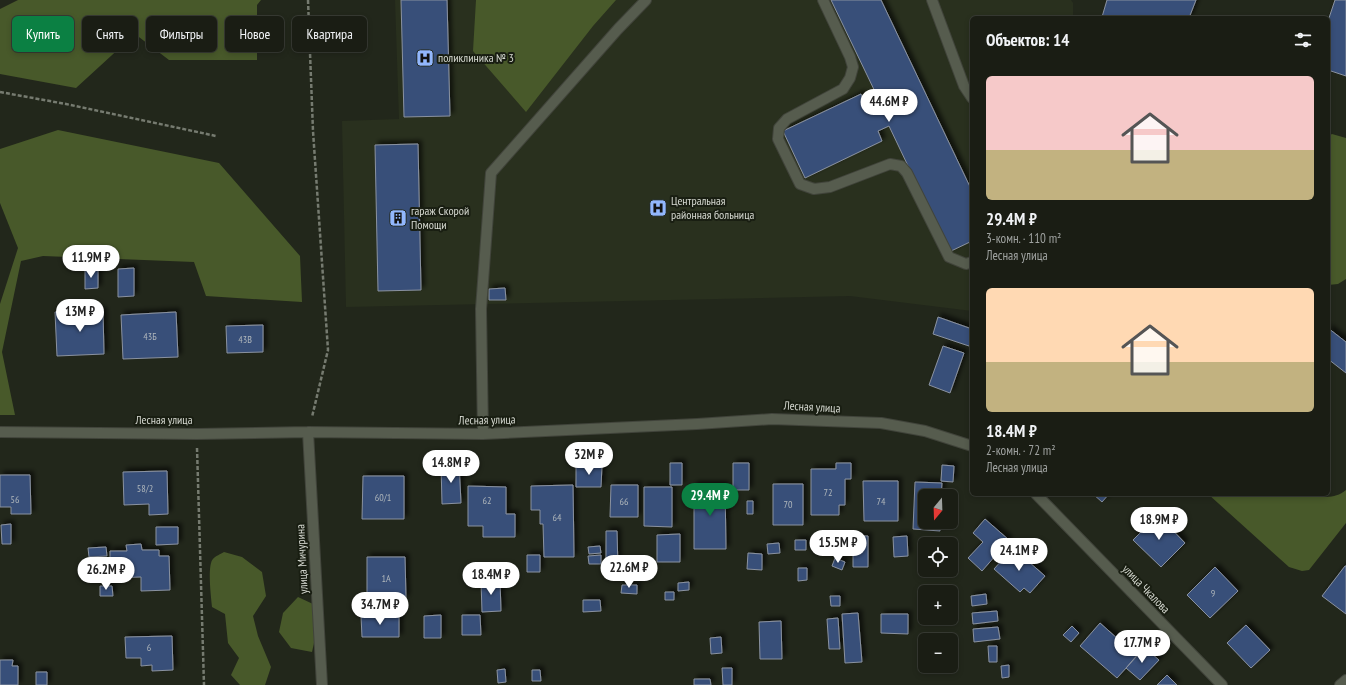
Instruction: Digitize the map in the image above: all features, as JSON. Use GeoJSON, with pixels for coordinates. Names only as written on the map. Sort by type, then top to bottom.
{"type":"FeatureCollection","features":[{"type":"Feature","properties":{"kind":"street"},"geometry":{"type":"LineString","coordinates":[[483,434],[482,309],[491,173],[618,29],[646,0]]}},
{"type":"Feature","properties":{"kind":"street"},"geometry":{"type":"LineString","coordinates":[[823,0],[850,57],[852,67],[850,78],[843,89],[787,119],[779,128],[778,139],[800,184],[814,189],[830,186],[890,164],[901,166],[907,173],[949,257],[966,264],[970,263]]}},
{"type":"Feature","properties":{"kind":"street"},"geometry":{"type":"LineString","coordinates":[[932,0],[964,86],[970,95]]}},
{"type":"Feature","properties":{"kind":"street","name":"Лесная улица"},"geometry":{"type":"LineString","coordinates":[[0,432],[197,434],[308,432],[483,434],[772,419],[881,423],[925,431],[970,445]]}},
{"type":"Feature","properties":{"kind":"street","name":"улица Мичурина"},"geometry":{"type":"LineString","coordinates":[[308,432],[322,685]]}},
{"type":"Feature","properties":{"kind":"street","name":"улица Чкалова"},"geometry":{"type":"LineString","coordinates":[[1038,496],[1222,685]]}},
{"type":"Feature","properties":{"kind":"street"},"geometry":{"type":"LineString","coordinates":[[1340,685],[1346,680]]}},
{"type":"Feature","properties":{"kind":"path"},"geometry":{"type":"LineString","coordinates":[[308,0],[313,131],[328,350],[308,432]]}},
{"type":"Feature","properties":{"kind":"path"},"geometry":{"type":"LineString","coordinates":[[0,92],[66,104],[216,136]]}},
{"type":"Feature","properties":{"kind":"path"},"geometry":{"type":"LineString","coordinates":[[197,434],[204,685]]}},
{"type":"Feature","properties":{"kind":"shaded area","name":"Центральная районная больница"},"geometry":{"type":"Polygon","coordinates":[[[395,0],[1071,0],[1073,3],[1073,16],[970,16],[970,311],[850,296],[346,307],[342,121],[399,119],[395,0]]]}},
{"type":"Feature","properties":{"kind":"green space"},"geometry":{"type":"Polygon","coordinates":[[[18,0],[261,0],[257,5],[257,16],[225,16],[225,52],[257,52],[257,60],[169,60],[159,52],[217,52],[217,16],[146,16],[146,42],[138,36],[138,16],[82,16],[82,52],[115,52],[76,88],[0,74],[0,9],[18,0]]]}},
{"type":"Feature","properties":{"kind":"green space"},"geometry":{"type":"Polygon","coordinates":[[[476,0],[616,0],[593,26],[526,112],[473,51],[476,0]]]}},
{"type":"Feature","properties":{"kind":"green space"},"geometry":{"type":"Polygon","coordinates":[[[58,130],[219,163],[300,256],[302,302],[206,296],[194,262],[43,256],[21,261],[2,352],[15,415],[0,415],[0,304],[18,248],[0,203],[0,149],[58,130]]]}},
{"type":"Feature","properties":{"kind":"green space"},"geometry":{"type":"Polygon","coordinates":[[[1332,134],[1346,138],[1346,279],[1338,284],[1330,285],[1330,135],[1332,134]]]}},
{"type":"Feature","properties":{"kind":"green space"},"geometry":{"type":"Polygon","coordinates":[[[1346,490],[1346,523],[1309,570],[1302,571],[1289,567],[1210,496],[1329,497],[1342,493],[1346,490]]]}},
{"type":"Feature","properties":{"kind":"green space"},"geometry":{"type":"Polygon","coordinates":[[[224,552],[242,557],[262,572],[266,596],[253,616],[258,636],[271,667],[265,685],[240,685],[231,675],[239,658],[228,643],[225,614],[212,607],[210,589],[211,562],[215,557],[224,552]]]}},
{"type":"Feature","properties":{"kind":"green space"},"geometry":{"type":"Polygon","coordinates":[[[298,597],[313,604],[318,625],[312,652],[291,648],[279,632],[283,613],[298,597]]]}},
{"type":"Feature","properties":{"kind":"building","name":"поликлиника № 3"},"geometry":{"type":"Polygon","coordinates":[[[401,0],[447,0],[450,116],[404,117],[401,0]]]}},
{"type":"Feature","properties":{"kind":"building"},"geometry":{"type":"Polygon","coordinates":[[[831,0],[881,0],[970,187],[970,242],[949,252],[889,126],[878,131],[882,141],[805,178],[783,131],[861,94],[866,106],[879,100],[831,0]]]}},
{"type":"Feature","properties":{"kind":"building"},"geometry":{"type":"Polygon","coordinates":[[[1107,0],[1196,0],[1190,16],[1102,16],[1107,0]]]}},
{"type":"Feature","properties":{"kind":"building"},"geometry":{"type":"Polygon","coordinates":[[[1335,0],[1346,0],[1346,76],[1330,71],[1330,16],[1335,0]]]}},
{"type":"Feature","properties":{"kind":"building","name":"гараж Скорой Помощи"},"geometry":{"type":"Polygon","coordinates":[[[418,144],[421,290],[378,291],[375,145],[418,144]]]}},
{"type":"Feature","properties":{"kind":"building"},"geometry":{"type":"Polygon","coordinates":[[[134,268],[134,296],[118,297],[118,269],[134,268]]]}},
{"type":"Feature","properties":{"kind":"building"},"geometry":{"type":"Polygon","coordinates":[[[85,270],[98,270],[98,288],[85,289],[85,270]]]}},
{"type":"Feature","properties":{"kind":"building"},"geometry":{"type":"Polygon","coordinates":[[[505,288],[506,300],[489,300],[489,289],[505,288]]]}},
{"type":"Feature","properties":{"kind":"building"},"geometry":{"type":"Polygon","coordinates":[[[103,311],[104,354],[57,356],[55,312],[103,311]]]}},
{"type":"Feature","properties":{"kind":"building"},"geometry":{"type":"Polygon","coordinates":[[[176,312],[178,357],[123,359],[121,315],[176,312]]]}},
{"type":"Feature","properties":{"kind":"building"},"geometry":{"type":"Polygon","coordinates":[[[938,317],[970,328],[970,343],[969,346],[933,334],[938,317]]]}},
{"type":"Feature","properties":{"kind":"building"},"geometry":{"type":"Polygon","coordinates":[[[263,325],[263,352],[227,353],[226,326],[263,325]]]}},
{"type":"Feature","properties":{"kind":"building"},"geometry":{"type":"Polygon","coordinates":[[[1330,330],[1346,342],[1346,373],[1330,361],[1330,330]]]}},
{"type":"Feature","properties":{"kind":"building"},"geometry":{"type":"Polygon","coordinates":[[[943,346],[964,353],[950,393],[929,385],[943,346]]]}},
{"type":"Feature","properties":{"kind":"building"},"geometry":{"type":"Polygon","coordinates":[[[459,463],[461,503],[442,504],[441,464],[459,463]]]}},
{"type":"Feature","properties":{"kind":"building"},"geometry":{"type":"Polygon","coordinates":[[[670,463],[682,463],[682,485],[670,485],[670,463]]]}},
{"type":"Feature","properties":{"kind":"building"},"geometry":{"type":"Polygon","coordinates":[[[733,463],[749,463],[749,490],[733,490],[733,463]]]}},
{"type":"Feature","properties":{"kind":"building"},"geometry":{"type":"Polygon","coordinates":[[[836,463],[851,463],[851,479],[845,479],[845,505],[839,505],[839,515],[811,515],[811,469],[836,469],[836,463]]]}},
{"type":"Feature","properties":{"kind":"building"},"geometry":{"type":"Polygon","coordinates":[[[576,464],[602,465],[601,487],[576,487],[576,464]]]}},
{"type":"Feature","properties":{"kind":"building"},"geometry":{"type":"Polygon","coordinates":[[[942,465],[954,466],[953,482],[941,481],[942,465]]]}},
{"type":"Feature","properties":{"kind":"building"},"geometry":{"type":"Polygon","coordinates":[[[167,471],[168,514],[149,515],[149,504],[124,505],[123,472],[167,471]]]}},
{"type":"Feature","properties":{"kind":"building"},"geometry":{"type":"Polygon","coordinates":[[[0,475],[30,475],[31,514],[11,514],[11,507],[0,507],[0,475]]]}},
{"type":"Feature","properties":{"kind":"building"},"geometry":{"type":"Polygon","coordinates":[[[363,476],[404,476],[404,519],[362,519],[363,476]]]}},
{"type":"Feature","properties":{"kind":"building"},"geometry":{"type":"Polygon","coordinates":[[[863,481],[898,481],[898,521],[864,521],[863,481]]]}},
{"type":"Feature","properties":{"kind":"building"},"geometry":{"type":"Polygon","coordinates":[[[915,482],[942,483],[942,489],[918,489],[918,529],[940,529],[940,531],[913,529],[915,482]]]}},
{"type":"Feature","properties":{"kind":"building"},"geometry":{"type":"Polygon","coordinates":[[[773,484],[803,484],[803,525],[773,525],[773,484]]]}},
{"type":"Feature","properties":{"kind":"building"},"geometry":{"type":"Polygon","coordinates":[[[573,485],[574,557],[544,557],[543,524],[540,524],[540,510],[531,510],[531,486],[573,485]]]}},
{"type":"Feature","properties":{"kind":"building"},"geometry":{"type":"Polygon","coordinates":[[[611,485],[638,485],[638,517],[610,517],[611,485]]]}},
{"type":"Feature","properties":{"kind":"building"},"geometry":{"type":"Polygon","coordinates":[[[694,485],[725,485],[726,549],[694,549],[694,485]]]}},
{"type":"Feature","properties":{"kind":"building"},"geometry":{"type":"Polygon","coordinates":[[[468,486],[506,487],[506,514],[515,514],[515,537],[483,537],[483,526],[468,526],[468,486]]]}},
{"type":"Feature","properties":{"kind":"building"},"geometry":{"type":"Polygon","coordinates":[[[644,487],[672,487],[672,527],[644,526],[644,487]]]}},
{"type":"Feature","properties":{"kind":"building"},"geometry":{"type":"Polygon","coordinates":[[[1095,496],[1107,496],[1102,502],[1095,496]]]}},
{"type":"Feature","properties":{"kind":"building"},"geometry":{"type":"Polygon","coordinates":[[[747,501],[753,501],[753,514],[747,514],[747,501]]]}},
{"type":"Feature","properties":{"kind":"building"},"geometry":{"type":"Polygon","coordinates":[[[1158,515],[1185,543],[1161,567],[1133,540],[1158,515]]]}},
{"type":"Feature","properties":{"kind":"building"},"geometry":{"type":"Polygon","coordinates":[[[985,519],[1009,540],[982,571],[968,558],[983,542],[973,533],[985,519]]]}},
{"type":"Feature","properties":{"kind":"building"},"geometry":{"type":"Polygon","coordinates":[[[11,524],[11,544],[2,544],[1,525],[11,524]]]}},
{"type":"Feature","properties":{"kind":"building"},"geometry":{"type":"Polygon","coordinates":[[[156,527],[178,527],[178,544],[156,545],[156,527]]]}},
{"type":"Feature","properties":{"kind":"building"},"geometry":{"type":"Polygon","coordinates":[[[606,531],[617,531],[618,569],[606,569],[606,531]]]}},
{"type":"Feature","properties":{"kind":"building"},"geometry":{"type":"Polygon","coordinates":[[[680,534],[680,562],[657,562],[657,535],[680,534]]]}},
{"type":"Feature","properties":{"kind":"building"},"geometry":{"type":"Polygon","coordinates":[[[853,536],[868,536],[868,567],[853,567],[853,536]]]}},
{"type":"Feature","properties":{"kind":"building"},"geometry":{"type":"Polygon","coordinates":[[[907,536],[908,556],[894,557],[893,537],[907,536]]]}},
{"type":"Feature","properties":{"kind":"building"},"geometry":{"type":"Polygon","coordinates":[[[795,540],[806,540],[806,550],[795,550],[795,540]]]}},
{"type":"Feature","properties":{"kind":"building"},"geometry":{"type":"Polygon","coordinates":[[[779,543],[780,553],[768,554],[767,544],[779,543]]]}},
{"type":"Feature","properties":{"kind":"building"},"geometry":{"type":"Polygon","coordinates":[[[141,544],[142,550],[159,550],[159,556],[169,556],[170,590],[141,591],[141,577],[110,578],[110,551],[127,551],[126,545],[141,544]]]}},
{"type":"Feature","properties":{"kind":"building"},"geometry":{"type":"Polygon","coordinates":[[[600,546],[601,553],[589,554],[588,547],[600,546]]]}},
{"type":"Feature","properties":{"kind":"building"},"geometry":{"type":"Polygon","coordinates":[[[106,547],[107,556],[89,557],[88,548],[106,547]]]}},
{"type":"Feature","properties":{"kind":"building"},"geometry":{"type":"Polygon","coordinates":[[[1013,548],[1045,576],[1030,593],[1024,588],[1020,592],[994,569],[1013,548]]]}},
{"type":"Feature","properties":{"kind":"building"},"geometry":{"type":"Polygon","coordinates":[[[748,553],[762,554],[762,570],[747,569],[748,553]]]}},
{"type":"Feature","properties":{"kind":"building"},"geometry":{"type":"Polygon","coordinates":[[[527,555],[540,555],[540,572],[527,572],[527,555]]]}},
{"type":"Feature","properties":{"kind":"building"},"geometry":{"type":"Polygon","coordinates":[[[601,555],[601,564],[589,564],[588,556],[601,555]]]}},
{"type":"Feature","properties":{"kind":"building"},"geometry":{"type":"Polygon","coordinates":[[[367,557],[405,557],[406,598],[392,599],[392,605],[379,605],[378,599],[367,599],[367,557]]]}},
{"type":"Feature","properties":{"kind":"building"},"geometry":{"type":"Polygon","coordinates":[[[835,558],[845,562],[842,570],[832,566],[835,558]]]}},
{"type":"Feature","properties":{"kind":"building"},"geometry":{"type":"Polygon","coordinates":[[[1346,566],[1346,614],[1322,596],[1346,566]]]}},
{"type":"Feature","properties":{"kind":"building"},"geometry":{"type":"Polygon","coordinates":[[[1215,567],[1238,591],[1210,618],[1187,595],[1215,567]]]}},
{"type":"Feature","properties":{"kind":"building"},"geometry":{"type":"Polygon","coordinates":[[[798,568],[807,568],[807,580],[798,581],[798,568]]]}},
{"type":"Feature","properties":{"kind":"building"},"geometry":{"type":"Polygon","coordinates":[[[481,581],[500,581],[501,611],[482,612],[481,581]]]}},
{"type":"Feature","properties":{"kind":"building"},"geometry":{"type":"Polygon","coordinates":[[[689,582],[689,590],[678,591],[678,583],[689,582]]]}},
{"type":"Feature","properties":{"kind":"building"},"geometry":{"type":"Polygon","coordinates":[[[622,585],[637,585],[637,594],[621,593],[622,585]]]}},
{"type":"Feature","properties":{"kind":"building"},"geometry":{"type":"Polygon","coordinates":[[[100,586],[112,586],[113,596],[100,596],[100,586]]]}},
{"type":"Feature","properties":{"kind":"building"},"geometry":{"type":"Polygon","coordinates":[[[665,592],[674,592],[674,600],[665,600],[665,592]]]}},
{"type":"Feature","properties":{"kind":"building"},"geometry":{"type":"Polygon","coordinates":[[[986,594],[987,604],[972,606],[971,596],[986,594]]]}},
{"type":"Feature","properties":{"kind":"building"},"geometry":{"type":"Polygon","coordinates":[[[830,596],[840,596],[840,606],[831,606],[830,596]]]}},
{"type":"Feature","properties":{"kind":"building"},"geometry":{"type":"Polygon","coordinates":[[[583,600],[600,600],[601,611],[583,612],[583,600]]]}},
{"type":"Feature","properties":{"kind":"building"},"geometry":{"type":"Polygon","coordinates":[[[997,611],[998,621],[973,624],[972,613],[997,611]]]}},
{"type":"Feature","properties":{"kind":"building"},"geometry":{"type":"Polygon","coordinates":[[[858,613],[862,662],[845,663],[842,614],[858,613]]]}},
{"type":"Feature","properties":{"kind":"building"},"geometry":{"type":"Polygon","coordinates":[[[881,614],[908,614],[908,634],[881,633],[881,614]]]}},
{"type":"Feature","properties":{"kind":"building"},"geometry":{"type":"Polygon","coordinates":[[[399,615],[399,637],[362,637],[361,616],[399,615]]]}},
{"type":"Feature","properties":{"kind":"building"},"geometry":{"type":"Polygon","coordinates":[[[441,615],[441,638],[424,638],[424,616],[441,615]]]}},
{"type":"Feature","properties":{"kind":"building"},"geometry":{"type":"Polygon","coordinates":[[[462,615],[480,615],[481,635],[462,635],[462,615]]]}},
{"type":"Feature","properties":{"kind":"building"},"geometry":{"type":"Polygon","coordinates":[[[838,618],[840,649],[829,649],[827,619],[838,618]]]}},
{"type":"Feature","properties":{"kind":"building"},"geometry":{"type":"Polygon","coordinates":[[[781,621],[782,659],[760,659],[759,622],[781,621]]]}},
{"type":"Feature","properties":{"kind":"building"},"geometry":{"type":"Polygon","coordinates":[[[1100,623],[1137,656],[1117,678],[1080,646],[1100,623]]]}},
{"type":"Feature","properties":{"kind":"building"},"geometry":{"type":"Polygon","coordinates":[[[1246,625],[1270,650],[1251,668],[1227,643],[1246,625]]]}},
{"type":"Feature","properties":{"kind":"building"},"geometry":{"type":"Polygon","coordinates":[[[1072,626],[1079,633],[1071,642],[1063,635],[1072,626]]]}},
{"type":"Feature","properties":{"kind":"building"},"geometry":{"type":"Polygon","coordinates":[[[998,627],[1000,639],[974,642],[973,629],[998,627]]]}},
{"type":"Feature","properties":{"kind":"building"},"geometry":{"type":"Polygon","coordinates":[[[172,636],[173,670],[152,671],[152,665],[141,666],[141,658],[126,658],[125,637],[172,636]]]}},
{"type":"Feature","properties":{"kind":"building"},"geometry":{"type":"Polygon","coordinates":[[[721,637],[722,653],[711,654],[710,638],[721,637]]]}},
{"type":"Feature","properties":{"kind":"building"},"geometry":{"type":"Polygon","coordinates":[[[988,646],[997,646],[997,662],[989,662],[988,646]]]}},
{"type":"Feature","properties":{"kind":"building"},"geometry":{"type":"Polygon","coordinates":[[[1144,647],[1159,660],[1140,680],[1126,668],[1144,647]]]}},
{"type":"Feature","properties":{"kind":"building"},"geometry":{"type":"Polygon","coordinates":[[[0,660],[13,660],[12,666],[18,666],[18,685],[0,685],[0,660]]]}},
{"type":"Feature","properties":{"kind":"building"},"geometry":{"type":"Polygon","coordinates":[[[1009,665],[1009,677],[1002,678],[1001,666],[1009,665]]]}},
{"type":"Feature","properties":{"kind":"building"},"geometry":{"type":"Polygon","coordinates":[[[722,668],[732,668],[732,685],[723,685],[722,668]]]}},
{"type":"Feature","properties":{"kind":"building"},"geometry":{"type":"Polygon","coordinates":[[[505,669],[506,682],[498,683],[497,670],[505,669]]]}},
{"type":"Feature","properties":{"kind":"building"},"geometry":{"type":"Polygon","coordinates":[[[532,670],[540,670],[541,681],[532,681],[532,670]]]}},
{"type":"Feature","properties":{"kind":"building"},"geometry":{"type":"Polygon","coordinates":[[[36,672],[47,672],[47,685],[36,685],[36,672]]]}},
{"type":"Feature","properties":{"kind":"building"},"geometry":{"type":"Polygon","coordinates":[[[1167,675],[1177,685],[1157,685],[1167,675]]]}},
{"type":"Feature","properties":{"kind":"building"},"geometry":{"type":"Polygon","coordinates":[[[694,679],[710,679],[711,685],[694,685],[694,679]]]}},
{"type":"Feature","properties":{"kind":"place","name":"поликлиника № 3"},"geometry":{"type":"Point","coordinates":[425,58]}},
{"type":"Feature","properties":{"kind":"place","name":"Центральная районная больница"},"geometry":{"type":"Point","coordinates":[658,208]}},
{"type":"Feature","properties":{"kind":"place","name":"гараж Скорой Помощи"},"geometry":{"type":"Point","coordinates":[398,218]}}]}
